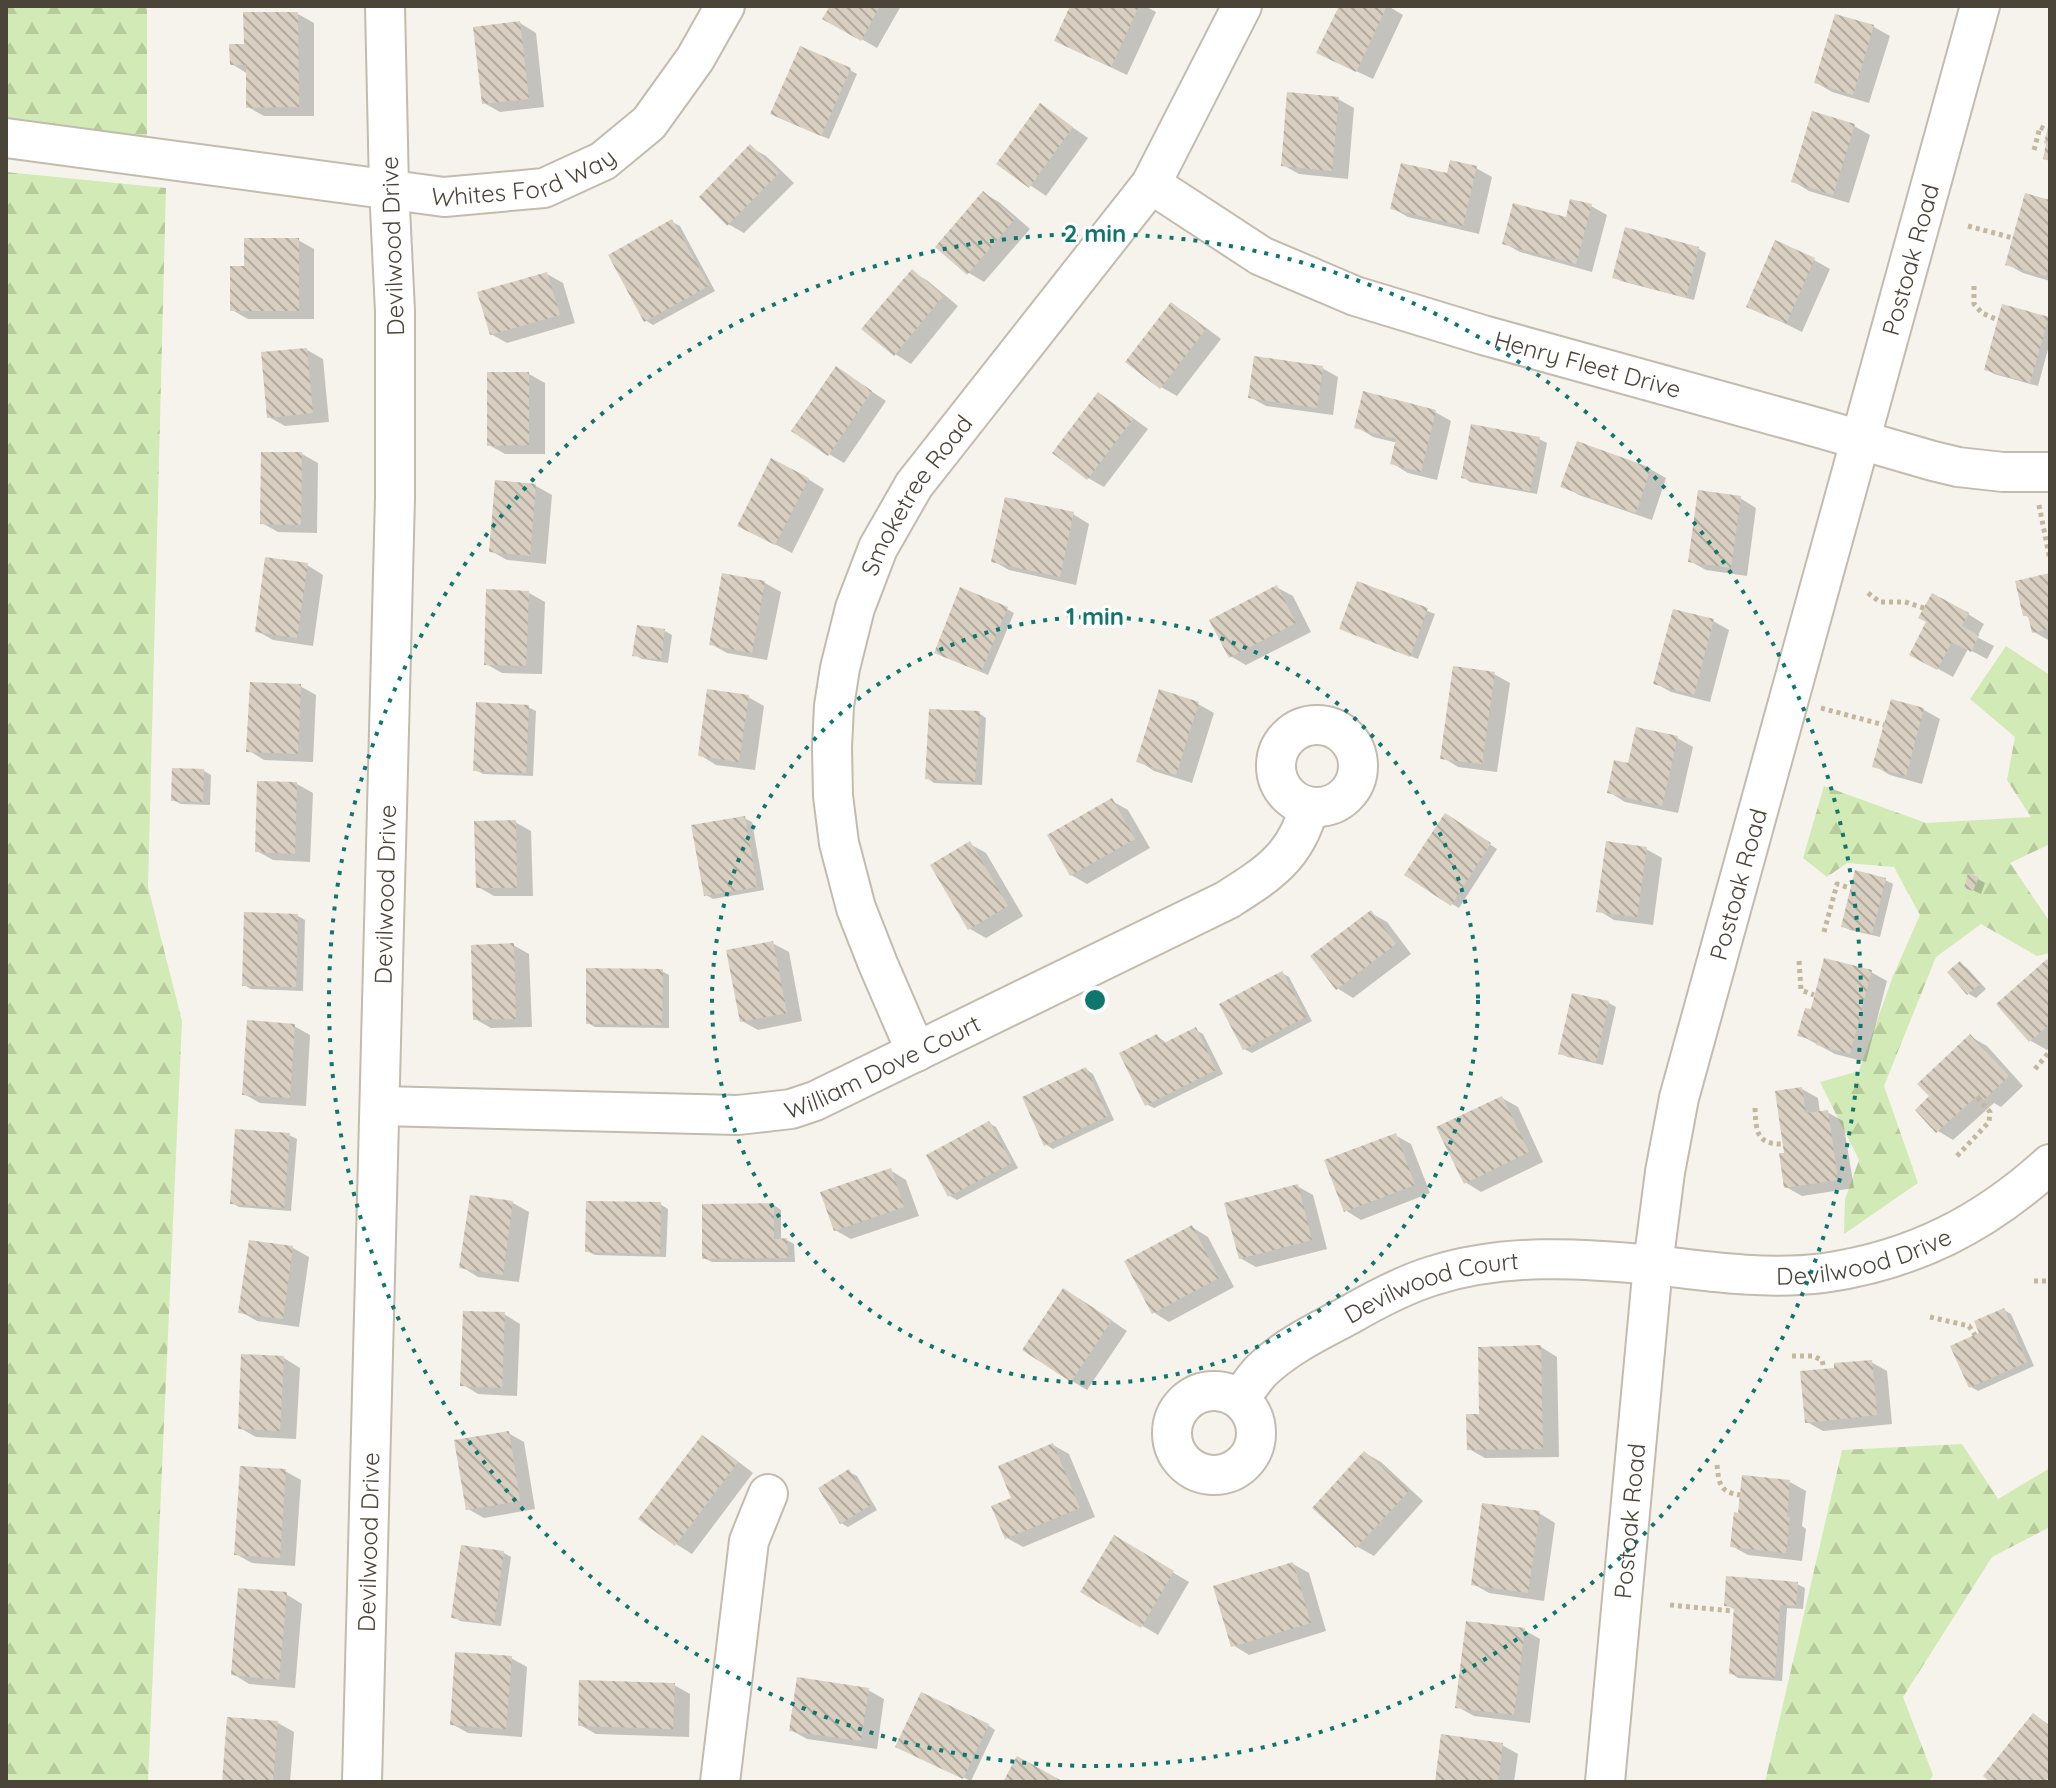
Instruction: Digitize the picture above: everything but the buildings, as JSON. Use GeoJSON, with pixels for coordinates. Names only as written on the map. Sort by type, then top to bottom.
{"type":"FeatureCollection","features":[{"type":"Feature","properties":{"kind":"street","name":"Devilwood Drive"},"geometry":{"type":"LineString","coordinates":[[362,1782],[395,497],[395,311],[385,6]]}},
{"type":"Feature","properties":{"kind":"street","name":"Whites Ford Way"},"geometry":{"type":"LineString","coordinates":[[6,138],[444,197],[544,188],[603,161],[649,123],[695,59],[725,6]]}},
{"type":"Feature","properties":{"kind":"street","name":"Smoketree Road"},"geometry":{"type":"LineString","coordinates":[[916,1052],[856,908],[839,843],[833,796],[834,706],[855,608],[878,548],[914,485],[1151,184],[1242,6]]}},
{"type":"Feature","properties":{"kind":"street","name":"Postoak Road"},"geometry":{"type":"LineString","coordinates":[[1605,1782],[1653,1265],[1665,1172],[1679,1098],[1980,6]]}},
{"type":"Feature","properties":{"kind":"street","name":"Henry Fleet Drive"},"geometry":{"type":"LineString","coordinates":[[1151,184],[1261,256],[1355,296],[1958,467],[2041,472]]}},
{"type":"Feature","properties":{"kind":"street","name":"William Dove Court"},"geometry":{"type":"LineString","coordinates":[[380,1106],[710,1115],[791,1109],[815,1101],[1227,900],[1267,874],[1291,850],[1304,827],[1309,807]]}},
{"type":"Feature","properties":{"kind":"street","name":"Devilwood Drive"},"geometry":{"type":"LineString","coordinates":[[1653,1265],[1784,1276],[1824,1273],[1865,1265],[1942,1239],[1978,1220],[2050,1164]]}},
{"type":"Feature","properties":{"kind":"street","name":"Devilwood Court"},"geometry":{"type":"LineString","coordinates":[[1240,1399],[1261,1371],[1288,1349],[1372,1302],[1430,1276],[1511,1260],[1552,1258],[1653,1265]]}},
{"type":"Feature","properties":{"kind":"street"},"geometry":{"type":"LineString","coordinates":[[720,1782],[749,1541],[768,1494]]}},
{"type":"Feature","properties":{"kind":"path"},"geometry":{"type":"LineString","coordinates":[[2034,150],[2040,127],[2047,130]]}},
{"type":"Feature","properties":{"kind":"path"},"geometry":{"type":"LineString","coordinates":[[1968,226],[2013,238]]}},
{"type":"Feature","properties":{"kind":"path"},"geometry":{"type":"LineString","coordinates":[[1974,286],[1974,304],[1982,313],[1998,320]]}},
{"type":"Feature","properties":{"kind":"path"},"geometry":{"type":"LineString","coordinates":[[2041,472],[2050,560]]}},
{"type":"Feature","properties":{"kind":"path"},"geometry":{"type":"LineString","coordinates":[[1868,593],[1880,602],[1905,602],[1924,608]]}},
{"type":"Feature","properties":{"kind":"path"},"geometry":{"type":"LineString","coordinates":[[1789,700],[1884,725]]}},
{"type":"Feature","properties":{"kind":"path"},"geometry":{"type":"LineString","coordinates":[[1824,932],[1837,884],[1850,888]]}},
{"type":"Feature","properties":{"kind":"path"},"geometry":{"type":"LineString","coordinates":[[1799,961],[1801,990],[1814,995]]}},
{"type":"Feature","properties":{"kind":"path"},"geometry":{"type":"LineString","coordinates":[[2035,1069],[2050,1051]]}},
{"type":"Feature","properties":{"kind":"path"},"geometry":{"type":"LineString","coordinates":[[1957,1156],[1989,1122],[1990,1112],[1976,1096]]}},
{"type":"Feature","properties":{"kind":"path"},"geometry":{"type":"LineString","coordinates":[[1755,1108],[1756,1127],[1763,1140],[1771,1145],[1783,1144]]}},
{"type":"Feature","properties":{"kind":"path"},"geometry":{"type":"LineString","coordinates":[[2034,1281],[2050,1281]]}},
{"type":"Feature","properties":{"kind":"path"},"geometry":{"type":"LineString","coordinates":[[1930,1317],[1969,1326],[1975,1335]]}},
{"type":"Feature","properties":{"kind":"path"},"geometry":{"type":"LineString","coordinates":[[1792,1356],[1813,1356],[1822,1360],[1824,1369]]}},
{"type":"Feature","properties":{"kind":"path"},"geometry":{"type":"LineString","coordinates":[[1717,1465],[1719,1483],[1726,1492],[1740,1495]]}},
{"type":"Feature","properties":{"kind":"path"},"geometry":{"type":"LineString","coordinates":[[1670,1605],[1733,1611]]}},
{"type":"Feature","properties":{"kind":"green space"},"geometry":{"type":"Polygon","coordinates":[[[6,6],[147,6],[147,142],[6,121],[6,6]]]}},
{"type":"Feature","properties":{"kind":"green space"},"geometry":{"type":"Polygon","coordinates":[[[6,172],[166,188],[148,887],[182,1021],[148,1782],[6,1782],[6,172]]]}},
{"type":"Feature","properties":{"kind":"green space"},"geometry":{"type":"Polygon","coordinates":[[[2006,646],[2050,675],[2050,844],[2010,863],[2050,922],[2050,953],[2037,956],[1981,924],[1936,957],[1884,1086],[1918,1183],[1844,1234],[1845,1199],[1859,1160],[1820,1082],[1859,1071],[1893,976],[1920,915],[1894,867],[1847,863],[1827,877],[1803,858],[1824,786],[1926,823],[2031,817],[2007,780],[2015,737],[1970,699],[2006,646]]]}},
{"type":"Feature","properties":{"kind":"green space"},"geometry":{"type":"Polygon","coordinates":[[[1962,1444],[1998,1499],[2050,1468],[2050,1527],[1992,1557],[1903,1697],[1933,1775],[1929,1782],[1765,1782],[1842,1450],[1962,1444]]]}}]}
